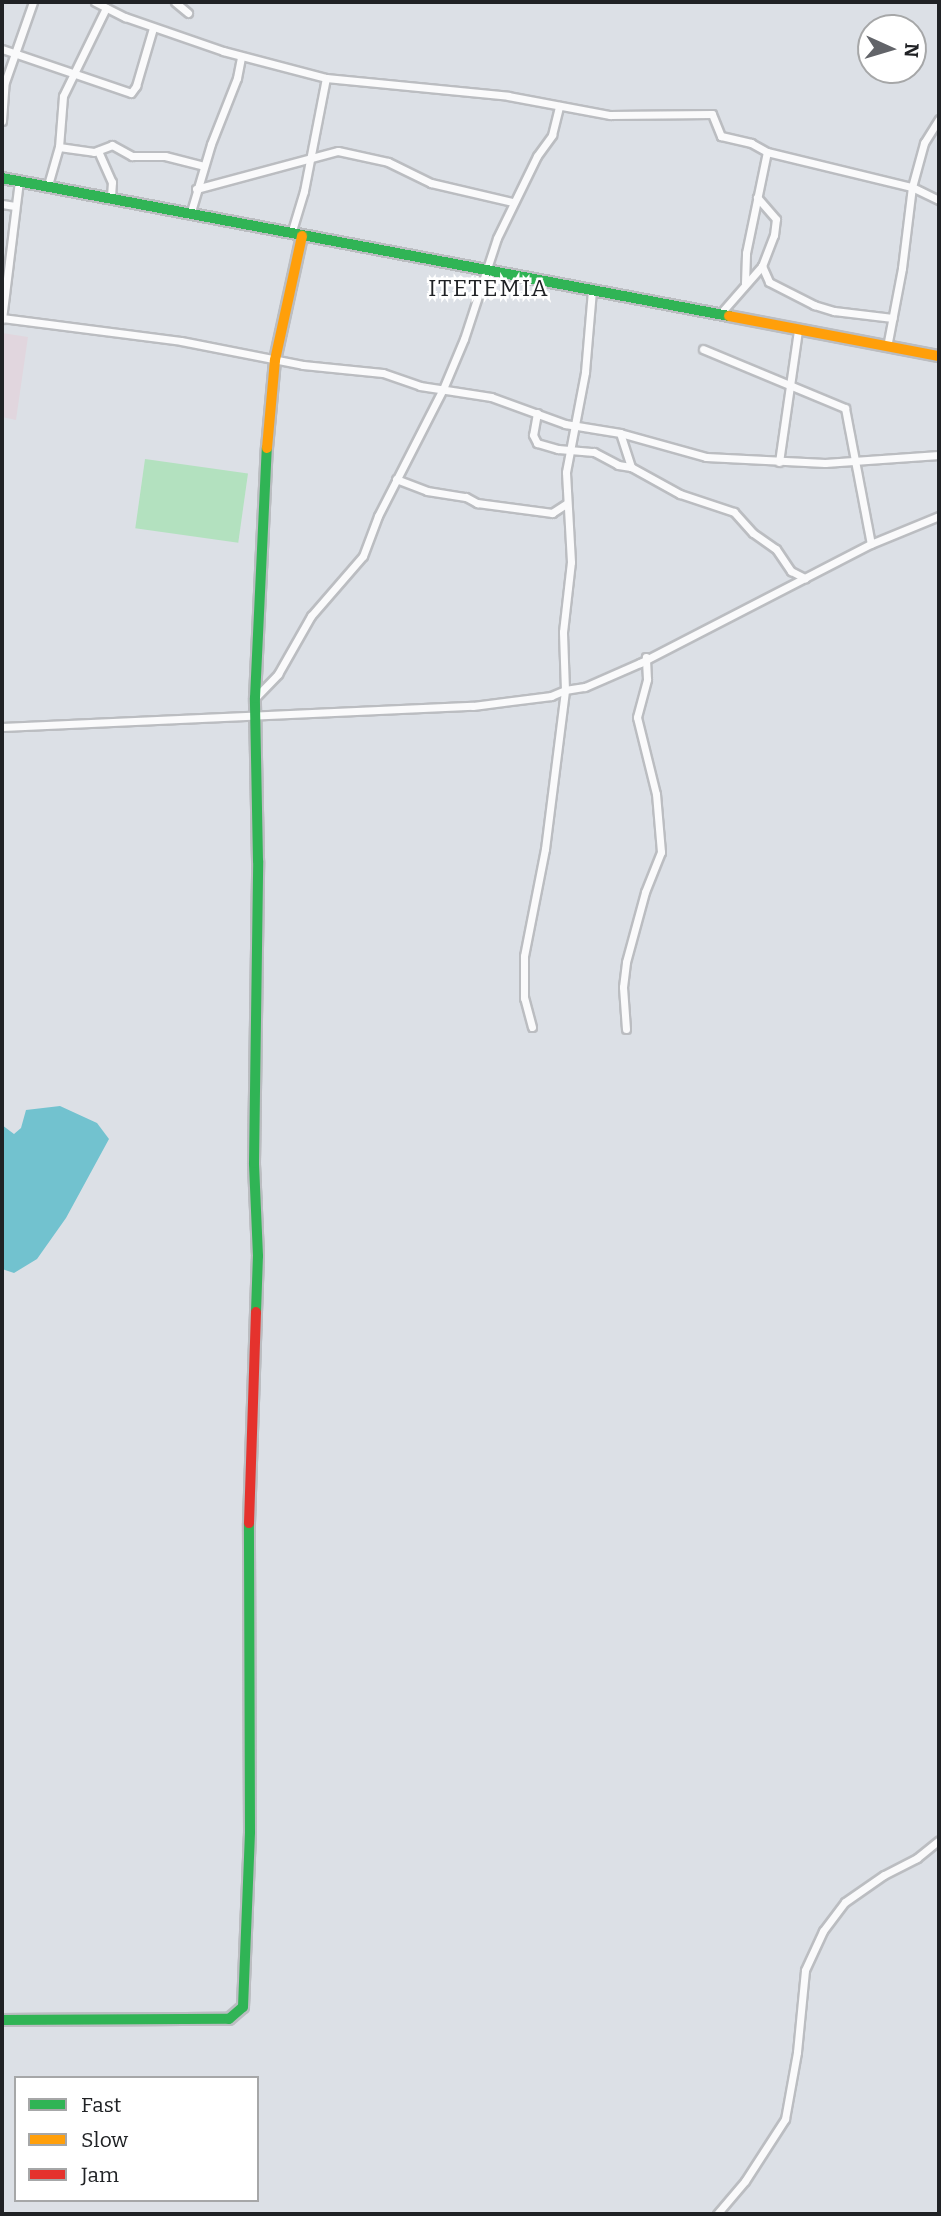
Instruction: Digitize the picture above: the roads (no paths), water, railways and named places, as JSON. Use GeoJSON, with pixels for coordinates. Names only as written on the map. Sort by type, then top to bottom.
{"type":"FeatureCollection","features":[{"type":"Feature","properties":{"kind":"main road"},"geometry":{"type":"LineString","coordinates":[[2,178],[939,356]]}},
{"type":"Feature","properties":{"kind":"main road"},"geometry":{"type":"LineString","coordinates":[[2,2020],[229,2019],[239,2014],[243,2007],[250,1832],[249,1476],[258,1256],[254,1163],[258,970],[255,698],[267,441],[275,360],[297,235]]}},
{"type":"Feature","properties":{"kind":"street"},"geometry":{"type":"LineString","coordinates":[[2,121],[5,82],[33,2]]}},
{"type":"Feature","properties":{"kind":"street"},"geometry":{"type":"LineString","coordinates":[[95,2],[153,28],[241,57],[326,78],[508,96],[628,116],[712,114],[721,136],[751,143],[767,152],[912,187],[939,200]]}},
{"type":"Feature","properties":{"kind":"street"},"geometry":{"type":"LineString","coordinates":[[175,2],[188,13]]}},
{"type":"Feature","properties":{"kind":"street"},"geometry":{"type":"LineString","coordinates":[[48,185],[59,147],[63,96],[106,8]]}},
{"type":"Feature","properties":{"kind":"street"},"geometry":{"type":"LineString","coordinates":[[2,49],[124,92],[134,91],[153,28]]}},
{"type":"Feature","properties":{"kind":"street"},"geometry":{"type":"LineString","coordinates":[[190,215],[196,189],[237,78],[241,57]]}},
{"type":"Feature","properties":{"kind":"street"},"geometry":{"type":"LineString","coordinates":[[297,235],[326,78]]}},
{"type":"Feature","properties":{"kind":"street"},"geometry":{"type":"LineString","coordinates":[[255,698],[278,674],[311,616],[363,556],[396,479],[443,388],[464,339],[484,270],[512,202],[537,156],[552,135],[559,106]]}},
{"type":"Feature","properties":{"kind":"street"},"geometry":{"type":"LineString","coordinates":[[887,347],[912,187],[924,143],[939,119]]}},
{"type":"Feature","properties":{"kind":"street"},"geometry":{"type":"LineString","coordinates":[[59,147],[98,151],[113,145],[132,156],[165,156],[204,166]]}},
{"type":"Feature","properties":{"kind":"street"},"geometry":{"type":"LineString","coordinates":[[98,151],[112,181],[111,198]]}},
{"type":"Feature","properties":{"kind":"street"},"geometry":{"type":"LineString","coordinates":[[196,189],[309,160],[327,152],[353,152],[388,162],[431,183],[512,202]]}},
{"type":"Feature","properties":{"kind":"street"},"geometry":{"type":"LineString","coordinates":[[745,283],[746,253],[767,152]]}},
{"type":"Feature","properties":{"kind":"street"},"geometry":{"type":"LineString","coordinates":[[19,180],[2,318],[181,341],[313,367],[358,369],[412,384],[491,397],[575,425],[620,433],[706,457],[779,462],[939,455]]}},
{"type":"Feature","properties":{"kind":"street"},"geometry":{"type":"LineString","coordinates":[[720,314],[762,266],[776,219],[757,197]]}},
{"type":"Feature","properties":{"kind":"street"},"geometry":{"type":"LineString","coordinates":[[2,204],[15,206]]}},
{"type":"Feature","properties":{"kind":"street"},"geometry":{"type":"LineString","coordinates":[[762,266],[769,282],[814,305],[834,311],[893,318]]}},
{"type":"Feature","properties":{"kind":"street"},"geometry":{"type":"LineString","coordinates":[[532,1027],[524,998],[524,956],[545,849],[565,690],[563,632],[570,562],[566,504],[569,451],[584,372],[592,289]]}},
{"type":"Feature","properties":{"kind":"street"},"geometry":{"type":"LineString","coordinates":[[779,462],[798,330]]}},
{"type":"Feature","properties":{"kind":"street"},"geometry":{"type":"LineString","coordinates":[[703,349],[789,387],[825,397],[845,408],[856,460],[864,522],[871,544]]}},
{"type":"Feature","properties":{"kind":"street"},"geometry":{"type":"LineString","coordinates":[[537,414],[533,435],[537,443],[569,451],[594,452],[618,465],[631,467],[680,494],[734,512],[753,533],[775,549],[791,571],[806,578]]}},
{"type":"Feature","properties":{"kind":"street"},"geometry":{"type":"LineString","coordinates":[[620,433],[631,467]]}},
{"type":"Feature","properties":{"kind":"street"},"geometry":{"type":"LineString","coordinates":[[396,479],[427,491],[466,497],[477,503],[552,513],[566,504]]}},
{"type":"Feature","properties":{"kind":"street"},"geometry":{"type":"LineString","coordinates":[[2,727],[472,706],[551,696],[565,690],[585,687],[871,544],[939,516]]}},
{"type":"Feature","properties":{"kind":"street"},"geometry":{"type":"LineString","coordinates":[[626,1029],[623,987],[626,962],[645,892],[661,852],[656,794],[637,717],[647,679],[646,657]]}},
{"type":"Feature","properties":{"kind":"street"},"geometry":{"type":"LineString","coordinates":[[717,2214],[745,2182],[785,2119],[797,2052],[805,1970],[823,1931],[845,1902],[884,1875],[917,1858],[939,1840]]}},
{"type":"Feature","properties":{"kind":"water"},"geometry":{"type":"Polygon","coordinates":[[[60,1106],[97,1123],[109,1139],[66,1218],[37,1259],[14,1273],[2,1269],[2,1125],[14,1134],[21,1128],[26,1110],[60,1106]]]}},
{"type":"Feature","properties":{"kind":"district","name":"ITETEMIA"},"geometry":{"type":"Point","coordinates":[489,288]}}]}
